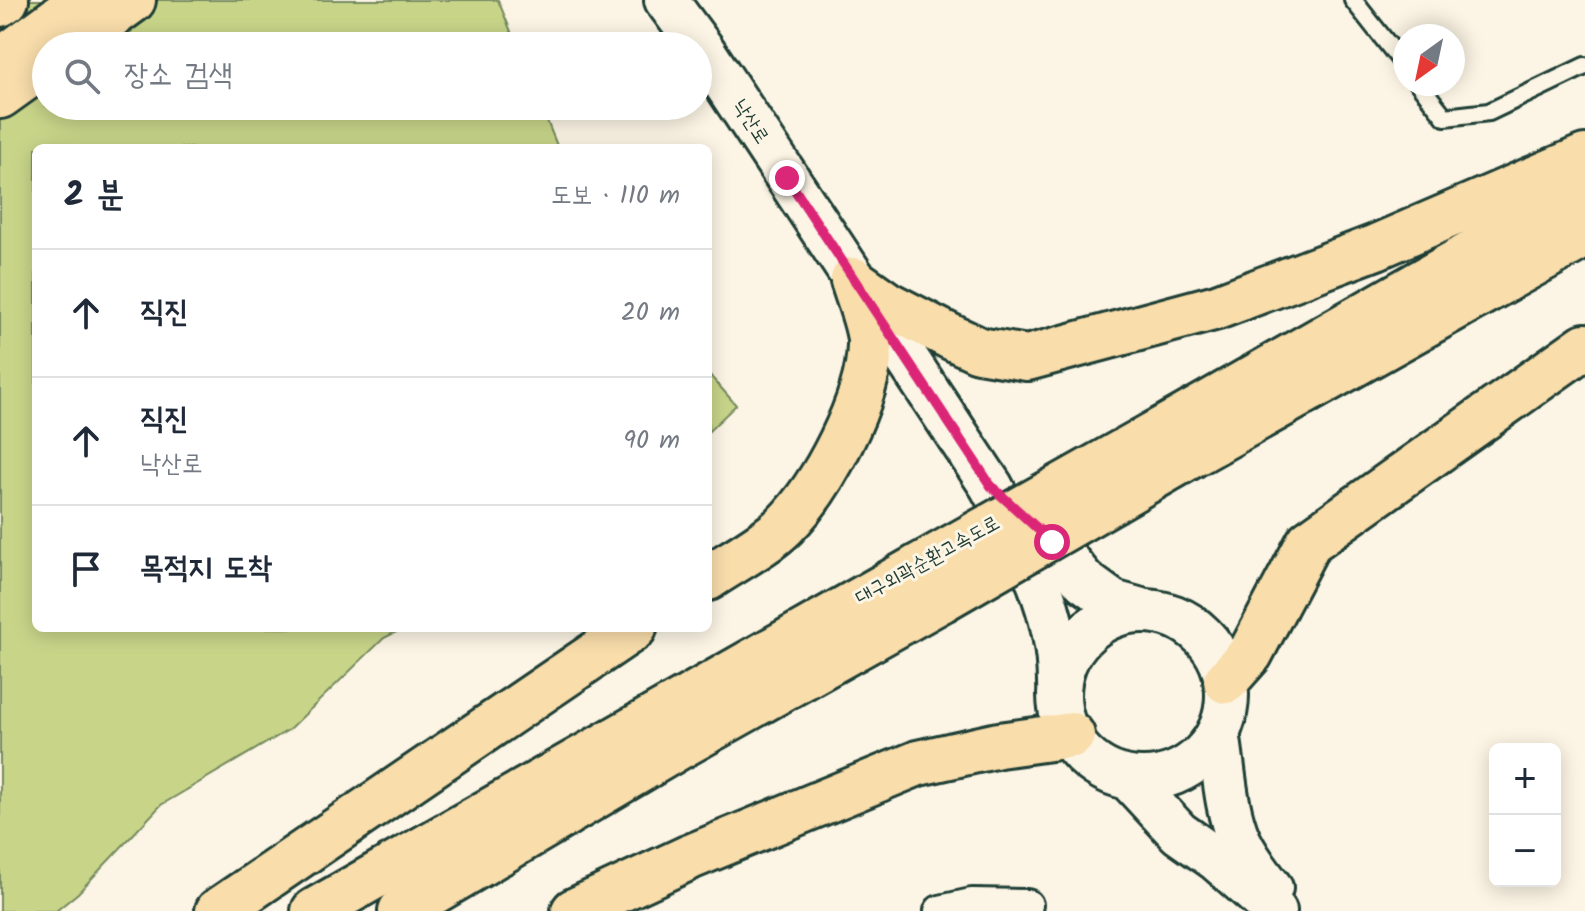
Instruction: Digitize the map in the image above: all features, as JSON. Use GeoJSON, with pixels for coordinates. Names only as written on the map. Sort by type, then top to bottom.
{"type":"FeatureCollection","features":[{"type":"Feature","properties":{"kind":"highway"},"geometry":{"type":"LineString","coordinates":[[0,4],[6,0]]}},
{"type":"Feature","properties":{"kind":"highway"},"geometry":{"type":"LineString","coordinates":[[39,32],[83,0]]}},
{"type":"Feature","properties":{"kind":"highway"},"geometry":{"type":"LineString","coordinates":[[89,32],[133,0]]}},
{"type":"Feature","properties":{"kind":"highway"},"geometry":{"type":"LineString","coordinates":[[0,61],[32,37]]}},
{"type":"Feature","properties":{"kind":"highway"},"geometry":{"type":"LineString","coordinates":[[0,96],[32,73]]}},
{"type":"Feature","properties":{"kind":"highway"},"geometry":{"type":"LineString","coordinates":[[853,280],[887,304],[979,350],[1027,358],[1217,307],[1376,247],[1585,157]]}},
{"type":"Feature","properties":{"kind":"highway","name":"대구외곽순환고속도로"},"geometry":{"type":"LineString","coordinates":[[314,911],[929,584],[1183,439],[1585,189]]}},
{"type":"Feature","properties":{"kind":"highway","name":"대구외곽순환고속도로"},"geometry":{"type":"LineString","coordinates":[[1183,439],[1585,235]]}},
{"type":"Feature","properties":{"kind":"highway"},"geometry":{"type":"LineString","coordinates":[[712,575],[784,526],[827,468],[843,439],[860,398],[870,344],[853,280]]}},
{"type":"Feature","properties":{"kind":"highway"},"geometry":{"type":"LineString","coordinates":[[1226,681],[1250,654],[1309,542],[1585,346]]}},
{"type":"Feature","properties":{"kind":"highway","name":"대구외곽순환고속도로"},"geometry":{"type":"LineString","coordinates":[[401,911],[677,748],[929,584]]}},
{"type":"Feature","properties":{"kind":"highway"},"geometry":{"type":"LineString","coordinates":[[218,911],[628,632]]}},
{"type":"Feature","properties":{"kind":"highway"},"geometry":{"type":"LineString","coordinates":[[574,911],[690,857],[918,763],[999,745],[1072,735]]}},
{"type":"Feature","properties":{"kind":"main road","name":"낙산로"},"geometry":{"type":"LineString","coordinates":[[666,0],[690,32]]}},
{"type":"Feature","properties":{"kind":"main road","name":"낙산로"},"geometry":{"type":"LineString","coordinates":[[712,64],[991,486]]}},
{"type":"Feature","properties":{"kind":"main road"},"geometry":{"type":"LineString","coordinates":[[991,486],[1052,542],[1084,581],[1113,602],[1173,617],[1198,632],[1216,654],[1226,681],[1227,708],[1218,733],[1203,755],[1182,771],[1156,779],[1129,779],[1104,771],[1063,725],[1058,704],[1055,633],[1030,558],[991,486]]}},
{"type":"Feature","properties":{"kind":"main road"},"geometry":{"type":"LineString","coordinates":[[1059,683],[1071,649],[1091,628],[1116,615],[1145,611]]}},
{"type":"Feature","properties":{"kind":"main road"},"geometry":{"type":"LineString","coordinates":[[1218,733],[1239,839],[1254,866],[1288,911]]}},
{"type":"Feature","properties":{"kind":"main road"},"geometry":{"type":"LineString","coordinates":[[1129,779],[1179,833],[1216,859],[1275,911]]}},
{"type":"Feature","properties":{"kind":"street"},"geometry":{"type":"LineString","coordinates":[[940,911],[972,904],[1027,905]]}},
{"type":"Feature","properties":{"kind":"lane"},"geometry":{"type":"LineString","coordinates":[[1353,0],[1393,51]]}},
{"type":"Feature","properties":{"kind":"lane"},"geometry":{"type":"LineString","coordinates":[[1428,96],[1445,117],[1489,112],[1585,66]]}},
{"type":"Feature","properties":{"kind":"green space"},"geometry":{"type":"Polygon","coordinates":[[[0,0],[498,0],[511,32],[32,32],[32,120],[547,120],[556,144],[32,144],[32,632],[396,632],[384,638],[290,729],[161,805],[78,893],[56,911],[0,911],[0,0]]]}},
{"type":"Feature","properties":{"kind":"green space"},"geometry":{"type":"Polygon","coordinates":[[[712,378],[736,405],[712,428],[712,378]]]}},
{"type":"Feature","properties":{"kind":"route"},"geometry":{"type":"LineString","coordinates":[[787,178],[991,486],[1052,542]]}}]}
